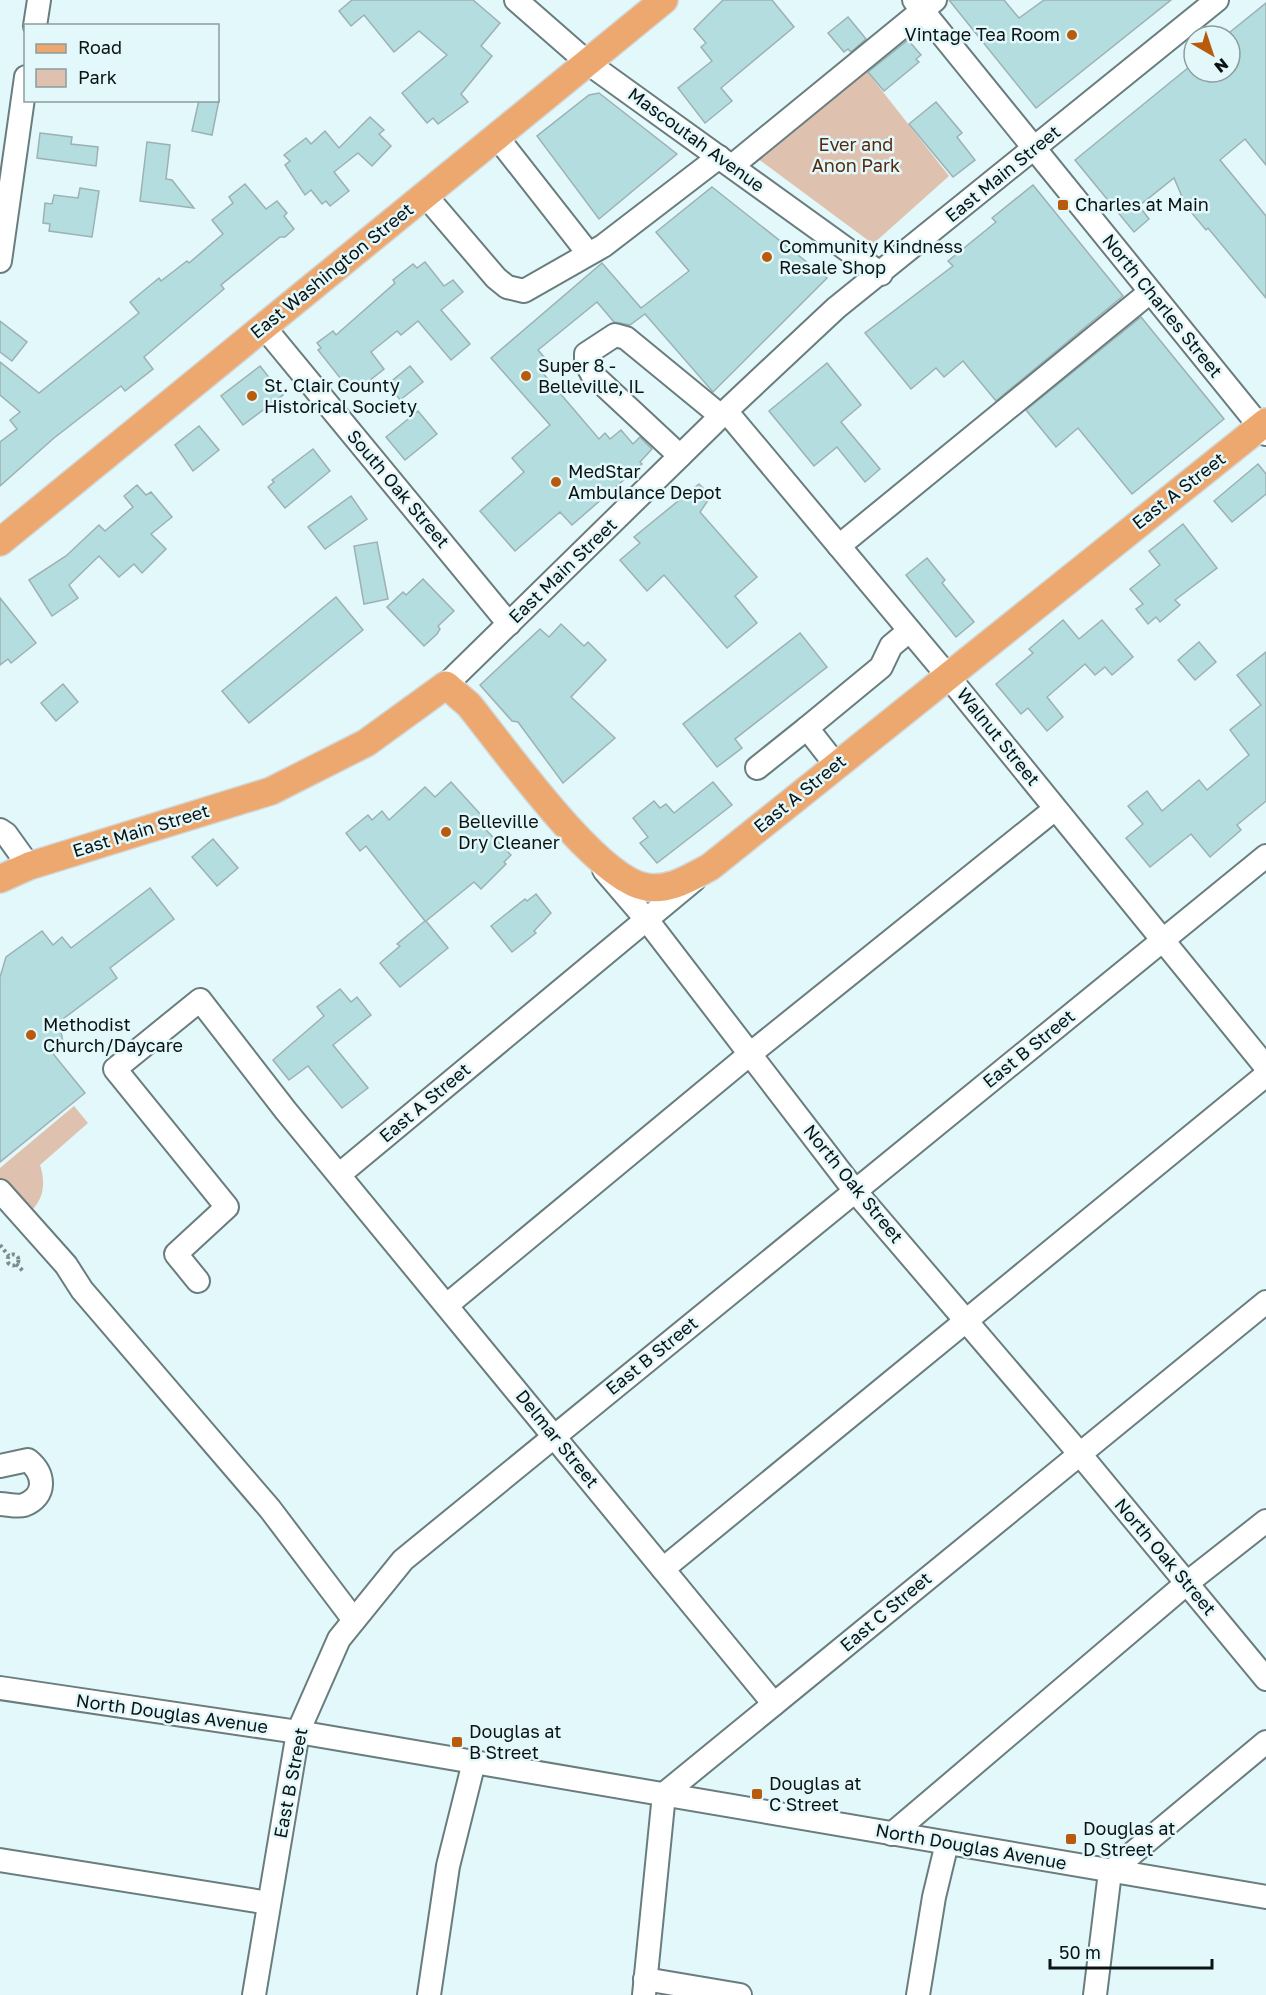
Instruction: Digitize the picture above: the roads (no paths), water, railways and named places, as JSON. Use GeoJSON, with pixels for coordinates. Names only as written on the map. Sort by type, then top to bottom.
{"type":"FeatureCollection","features":[{"type":"Feature","properties":{"kind":"main road","name":"East Washington Street"},"geometry":{"type":"LineString","coordinates":[[0,542],[664,0]]}},
{"type":"Feature","properties":{"kind":"main road","name":"East A Street"},"geometry":{"type":"LineString","coordinates":[[710,867],[947,675],[1264,428]]}},
{"type":"Feature","properties":{"kind":"main road","name":"North Oak Street"},"geometry":{"type":"LineString","coordinates":[[446,685],[469,705],[590,853]]}},
{"type":"Feature","properties":{"kind":"main road","name":"East Main Street"},"geometry":{"type":"LineString","coordinates":[[0,879],[29,866],[271,791],[366,743],[446,685]]}},
{"type":"Feature","properties":{"kind":"main road"},"geometry":{"type":"LineString","coordinates":[[590,853],[632,884],[648,888],[675,885],[710,867]]}},
{"type":"Feature","properties":{"kind":"street"},"geometry":{"type":"LineString","coordinates":[[35,24],[39,0]]}},
{"type":"Feature","properties":{"kind":"street","name":"Mascoutah Avenue"},"geometry":{"type":"LineString","coordinates":[[516,0],[588,63],[881,274]]}},
{"type":"Feature","properties":{"kind":"street","name":"East Main Street"},"geometry":{"type":"LineString","coordinates":[[446,685],[723,414],[836,308],[881,274],[1217,0]]}},
{"type":"Feature","properties":{"kind":"street"},"geometry":{"type":"LineString","coordinates":[[425,195],[496,278],[507,287],[524,291],[603,246],[725,162],[924,3]]}},
{"type":"Feature","properties":{"kind":"street","name":"North Charles Street"},"geometry":{"type":"LineString","coordinates":[[924,3],[1035,149],[1150,292],[1264,428]]}},
{"type":"Feature","properties":{"kind":"street"},"geometry":{"type":"LineString","coordinates":[[0,261],[24,91]]}},
{"type":"Feature","properties":{"kind":"street"},"geometry":{"type":"LineString","coordinates":[[497,136],[588,253]]}},
{"type":"Feature","properties":{"kind":"street"},"geometry":{"type":"LineString","coordinates":[[839,546],[1150,292]]}},
{"type":"Feature","properties":{"kind":"street","name":"South Oak Street"},"geometry":{"type":"LineString","coordinates":[[264,327],[509,624]]}},
{"type":"Feature","properties":{"kind":"street","name":"Walnut Street"},"geometry":{"type":"LineString","coordinates":[[680,456],[592,374],[586,363],[585,354],[615,335],[626,338],[723,414],[839,546],[947,675],[1266,1066]]}},
{"type":"Feature","properties":{"kind":"street"},"geometry":{"type":"LineString","coordinates":[[757,768],[881,667],[891,646],[909,631]]}},
{"type":"Feature","properties":{"kind":"street"},"geometry":{"type":"LineString","coordinates":[[807,728],[836,765]]}},
{"type":"Feature","properties":{"kind":"street"},"geometry":{"type":"LineString","coordinates":[[447,1305],[750,1054],[1055,808]]}},
{"type":"Feature","properties":{"kind":"street"},"geometry":{"type":"LineString","coordinates":[[0,830],[6,834],[29,866]]}},
{"type":"Feature","properties":{"kind":"street","name":"North Oak Street"},"geometry":{"type":"LineString","coordinates":[[590,853],[647,920],[855,1191],[1079,1453],[1266,1679]]}},
{"type":"Feature","properties":{"kind":"street","name":"East B Street"},"geometry":{"type":"LineString","coordinates":[[254,1995],[298,1732],[339,1639],[403,1560],[1266,856]]}},
{"type":"Feature","properties":{"kind":"street","name":"East A Street"},"geometry":{"type":"LineString","coordinates":[[340,1174],[710,867]]}},
{"type":"Feature","properties":{"kind":"street","name":"Delmar Street"},"geometry":{"type":"LineString","coordinates":[[198,1281],[176,1254],[227,1207],[115,1069],[200,1000],[286,1111],[774,1704]]}},
{"type":"Feature","properties":{"kind":"street"},"geometry":{"type":"LineString","coordinates":[[663,1569],[1266,1075]]}},
{"type":"Feature","properties":{"kind":"street"},"geometry":{"type":"LineString","coordinates":[[0,1191],[66,1265],[82,1290],[270,1509],[354,1620]]}},
{"type":"Feature","properties":{"kind":"street","name":"East C Street"},"geometry":{"type":"LineString","coordinates":[[664,1794],[1266,1302]]}},
{"type":"Feature","properties":{"kind":"street"},"geometry":{"type":"LineString","coordinates":[[0,1466],[28,1460],[38,1469],[42,1482],[35,1498],[22,1506],[0,1503]]}},
{"type":"Feature","properties":{"kind":"street"},"geometry":{"type":"LineString","coordinates":[[892,1834],[1186,1583],[1266,1521]]}},
{"type":"Feature","properties":{"kind":"street","name":"North Douglas Avenue"},"geometry":{"type":"LineString","coordinates":[[0,1688],[298,1732],[1266,1897]]}},
{"type":"Feature","properties":{"kind":"street"},"geometry":{"type":"LineString","coordinates":[[1095,1995],[1110,1872],[1266,1742]]}},
{"type":"Feature","properties":{"kind":"street"},"geometry":{"type":"LineString","coordinates":[[429,1995],[448,1866],[474,1762]]}},
{"type":"Feature","properties":{"kind":"street"},"geometry":{"type":"LineString","coordinates":[[664,1794],[644,1987],[740,1995]]}},
{"type":"Feature","properties":{"kind":"street"},"geometry":{"type":"LineString","coordinates":[[918,1995],[934,1897],[947,1843]]}},
{"type":"Feature","properties":{"kind":"street"},"geometry":{"type":"LineString","coordinates":[[0,1860],[269,1903]]}},
{"type":"Feature","properties":{"kind":"place","name":"Vintage Tea Room"},"geometry":{"type":"Point","coordinates":[1072,35]}},
{"type":"Feature","properties":{"kind":"place","name":"Charles at Main"},"geometry":{"type":"Point","coordinates":[1063,205]}},
{"type":"Feature","properties":{"kind":"place","name":"Community Kindness Resale Shop"},"geometry":{"type":"Point","coordinates":[767,257]}},
{"type":"Feature","properties":{"kind":"place","name":"Super 8 - Belleville, IL"},"geometry":{"type":"Point","coordinates":[526,376]}},
{"type":"Feature","properties":{"kind":"place","name":"St. Clair County Historical Society"},"geometry":{"type":"Point","coordinates":[252,396]}},
{"type":"Feature","properties":{"kind":"place","name":"MedStar Ambulance Depot"},"geometry":{"type":"Point","coordinates":[556,482]}},
{"type":"Feature","properties":{"kind":"place","name":"Belleville Dry Cleaner"},"geometry":{"type":"Point","coordinates":[446,832]}},
{"type":"Feature","properties":{"kind":"place","name":"Methodist Church/Daycare"},"geometry":{"type":"Point","coordinates":[31,1035]}},
{"type":"Feature","properties":{"kind":"place","name":"Douglas at B Street"},"geometry":{"type":"Point","coordinates":[457,1742]}},
{"type":"Feature","properties":{"kind":"place","name":"Douglas at C Street"},"geometry":{"type":"Point","coordinates":[757,1794]}},
{"type":"Feature","properties":{"kind":"place","name":"Douglas at D Street"},"geometry":{"type":"Point","coordinates":[1071,1839]}},
{"type":"Feature","properties":{"kind":"park label","name":"Ever and Anon Park"},"geometry":{"type":"Point","coordinates":[856,155]}}]}
